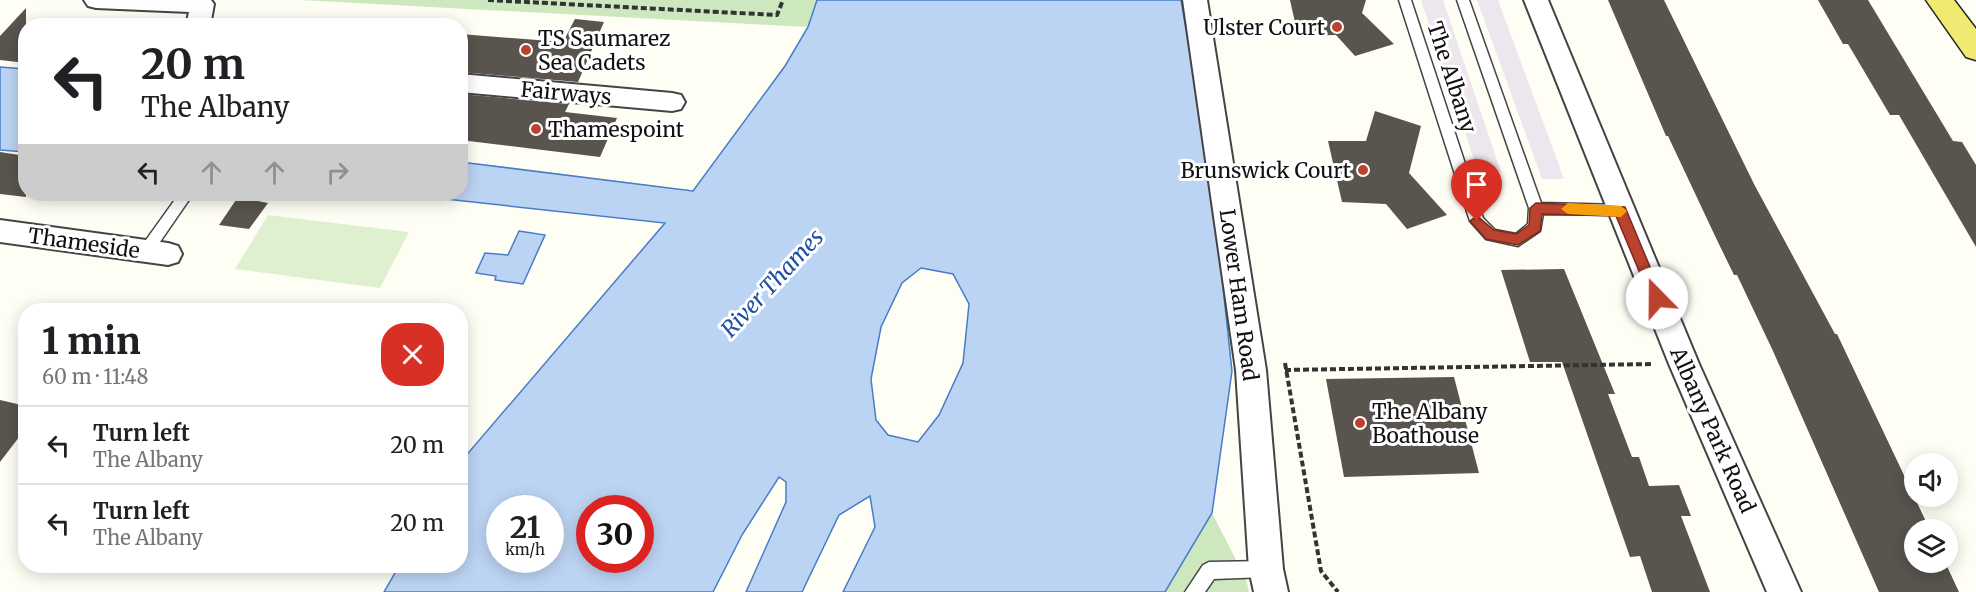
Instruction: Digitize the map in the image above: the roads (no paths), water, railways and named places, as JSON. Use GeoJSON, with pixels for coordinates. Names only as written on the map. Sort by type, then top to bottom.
{"type":"FeatureCollection","features":[{"type":"Feature","properties":{"kind":"main road"},"geometry":{"type":"LineString","coordinates":[[1940,0],[1976,50]]}},
{"type":"Feature","properties":{"kind":"street"},"geometry":{"type":"LineString","coordinates":[[96,0],[202,4],[199,18]]}},
{"type":"Feature","properties":{"kind":"street","name":"Lower Ham Road"},"geometry":{"type":"LineString","coordinates":[[1195,0],[1251,370],[1268,580]]}},
{"type":"Feature","properties":{"kind":"street","name":"Albany Park Road"},"geometry":{"type":"LineString","coordinates":[[1536,0],[1684,364],[1784,592]]}},
{"type":"Feature","properties":{"kind":"street","name":"Fairways"},"geometry":{"type":"LineString","coordinates":[[468,84],[672,102]]}},
{"type":"Feature","properties":{"kind":"street","name":"Thameside"},"geometry":{"type":"LineString","coordinates":[[0,231],[157,253]]}},
{"type":"Feature","properties":{"kind":"lane","name":"The Albany"},"geometry":{"type":"LineString","coordinates":[[1405,0],[1477,221],[1491,235],[1518,240],[1535,228],[1536,208],[1463,0]]}},
{"type":"Feature","properties":{"kind":"lane"},"geometry":{"type":"LineString","coordinates":[[157,253],[183,201]]}},
{"type":"Feature","properties":{"kind":"lane"},"geometry":{"type":"LineString","coordinates":[[1536,208],[1620,211]]}},
{"type":"Feature","properties":{"kind":"lane"},"geometry":{"type":"LineString","coordinates":[[1194,592],[1209,571],[1268,580]]}},
{"type":"Feature","properties":{"kind":"water","name":"River Thames"},"geometry":{"type":"Polygon","coordinates":[[[817,0],[1181,0],[1210,166],[1232,371],[1212,513],[1165,592],[843,592],[875,527],[870,496],[839,515],[802,592],[746,592],[786,502],[786,482],[779,477],[742,535],[713,592],[384,592],[395,573],[468,573],[468,453],[665,223],[463,201],[468,201],[468,163],[693,191],[785,66],[808,27],[817,0]],[[921,268],[902,283],[881,327],[871,379],[876,420],[888,435],[918,442],[939,415],[963,363],[969,304],[953,274],[921,268]]]}},
{"type":"Feature","properties":{"kind":"water"},"geometry":{"type":"Polygon","coordinates":[[[0,67],[18,68],[18,151],[0,150],[0,67]]]}},
{"type":"Feature","properties":{"kind":"water"},"geometry":{"type":"Polygon","coordinates":[[[519,231],[545,235],[523,284],[495,280],[496,276],[476,273],[485,253],[508,255],[519,231]]]}},
{"type":"Feature","properties":{"kind":"place","name":"Ulster Court"},"geometry":{"type":"Point","coordinates":[1337,27]}},
{"type":"Feature","properties":{"kind":"place","name":"TS Saumarez Sea Cadets"},"geometry":{"type":"Point","coordinates":[526,50]}},
{"type":"Feature","properties":{"kind":"place","name":"Thamespoint"},"geometry":{"type":"Point","coordinates":[536,129]}},
{"type":"Feature","properties":{"kind":"place","name":"Brunswick Court"},"geometry":{"type":"Point","coordinates":[1363,170]}},
{"type":"Feature","properties":{"kind":"place","name":"The Albany Boathouse"},"geometry":{"type":"Point","coordinates":[1360,423]}}]}
